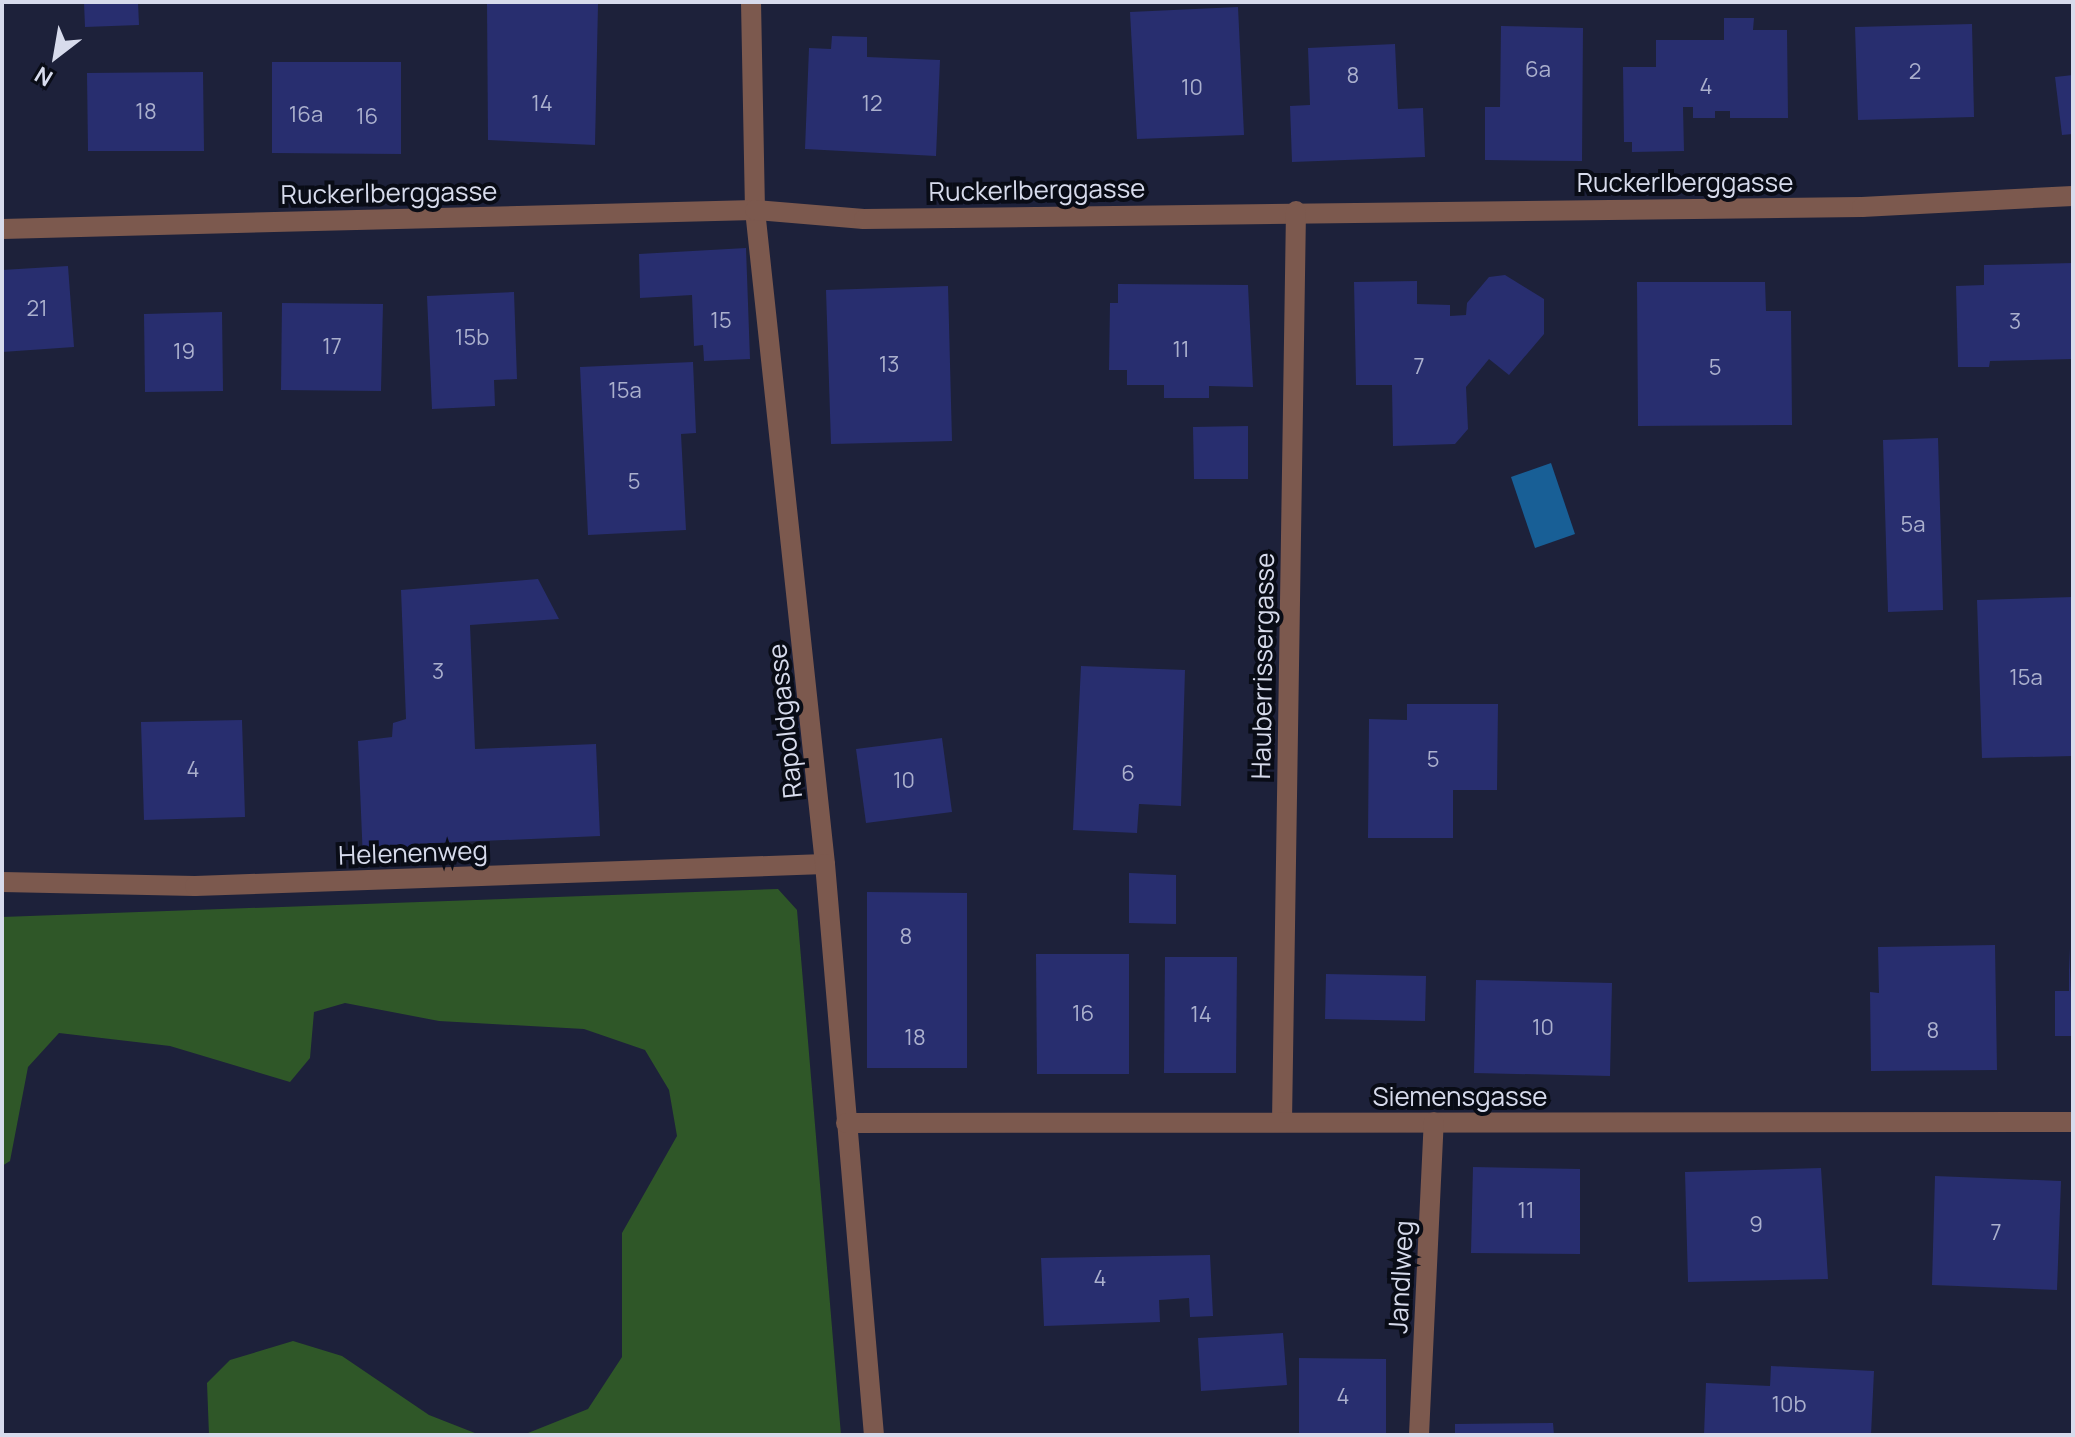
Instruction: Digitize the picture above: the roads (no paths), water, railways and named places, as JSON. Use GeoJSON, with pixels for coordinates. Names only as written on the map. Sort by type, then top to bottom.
{"type":"FeatureCollection","features":[{"type":"Feature","properties":{"kind":"street","name":"Rapoldgasse"},"geometry":{"type":"LineString","coordinates":[[751,2],[755,210],[825,864],[874,1435]]}},
{"type":"Feature","properties":{"kind":"street","name":"Ruckerlberggasse"},"geometry":{"type":"LineString","coordinates":[[2,229],[755,210],[864,219],[1296,211],[1862,207],[2073,196]]}},
{"type":"Feature","properties":{"kind":"street","name":"Hauberrissergasse"},"geometry":{"type":"LineString","coordinates":[[1282,1122],[1296,211]]}},
{"type":"Feature","properties":{"kind":"street","name":"Helenenweg"},"geometry":{"type":"LineString","coordinates":[[2,882],[195,886],[825,864]]}},
{"type":"Feature","properties":{"kind":"street","name":"Jandlweg"},"geometry":{"type":"LineString","coordinates":[[1419,1435],[1434,1122]]}},
{"type":"Feature","properties":{"kind":"street","name":"Siemensgasse"},"geometry":{"type":"LineString","coordinates":[[846,1123],[2073,1122]]}},
{"type":"Feature","properties":{"kind":"water"},"geometry":{"type":"Polygon","coordinates":[[[1551,463],[1575,534],[1535,548],[1511,477],[1551,463]]]}}]}
